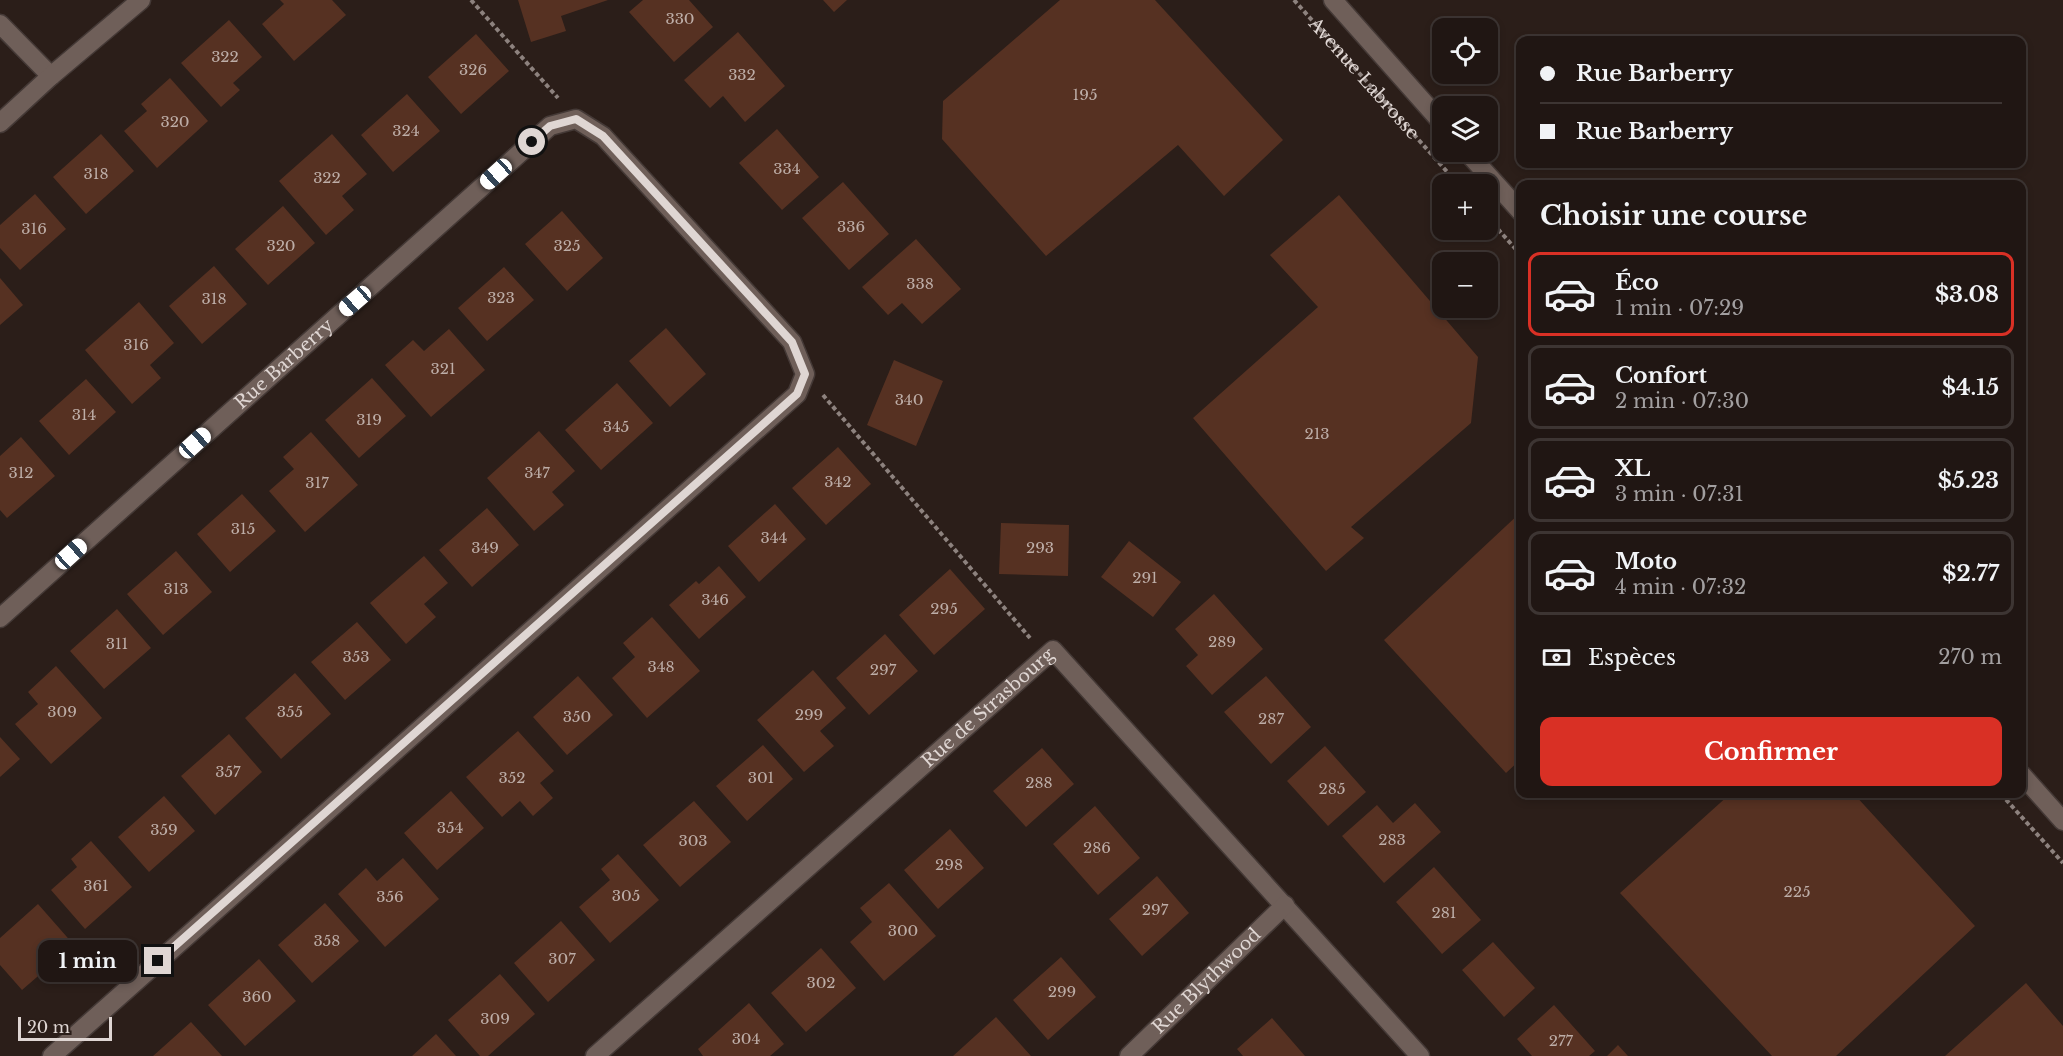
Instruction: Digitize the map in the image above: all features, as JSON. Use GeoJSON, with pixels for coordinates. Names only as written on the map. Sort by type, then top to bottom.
{"type":"FeatureCollection","features":[{"type":"Feature","properties":{"kind":"street"},"geometry":{"type":"LineString","coordinates":[[0,123],[51,76],[141,0]]}},
{"type":"Feature","properties":{"kind":"street","name":"Avenue Labrosse"},"geometry":{"type":"LineString","coordinates":[[1333,0],[1432,112]]}},
{"type":"Feature","properties":{"kind":"street"},"geometry":{"type":"LineString","coordinates":[[0,24],[51,76]]}},
{"type":"Feature","properties":{"kind":"street"},"geometry":{"type":"LineString","coordinates":[[52,1056],[797,394],[805,374],[792,342],[603,136],[576,119]]}},
{"type":"Feature","properties":{"kind":"street","name":"Rue Barberry"},"geometry":{"type":"LineString","coordinates":[[0,618],[550,126],[576,119]]}},
{"type":"Feature","properties":{"kind":"street"},"geometry":{"type":"LineString","coordinates":[[1476,162],[1516,206]]}},
{"type":"Feature","properties":{"kind":"street","name":"Rue de Strasbourg"},"geometry":{"type":"LineString","coordinates":[[595,1056],[1053,651],[1420,1056]]}},
{"type":"Feature","properties":{"kind":"street"},"geometry":{"type":"LineString","coordinates":[[2026,779],[2063,821]]}},
{"type":"Feature","properties":{"kind":"street","name":"Rue Blythwood"},"geometry":{"type":"LineString","coordinates":[[1129,1056],[1285,905]]}},
{"type":"Feature","properties":{"kind":"path"},"geometry":{"type":"LineString","coordinates":[[471,0],[576,119]]}},
{"type":"Feature","properties":{"kind":"path","name":"Avenue Labrosse"},"geometry":{"type":"LineString","coordinates":[[1294,0],[1449,174]]}},
{"type":"Feature","properties":{"kind":"path"},"geometry":{"type":"LineString","coordinates":[[1498,229],[1516,249]]}},
{"type":"Feature","properties":{"kind":"path"},"geometry":{"type":"LineString","coordinates":[[805,374],[1046,657]]}},
{"type":"Feature","properties":{"kind":"path"},"geometry":{"type":"LineString","coordinates":[[2005,798],[2063,863]]}},
{"type":"Feature","properties":{"kind":"building"},"geometry":{"type":"Polygon","coordinates":[[[280,0],[332,0],[346,15],[294,61],[262,24],[284,4],[280,0]]]}},
{"type":"Feature","properties":{"kind":"building"},"geometry":{"type":"Polygon","coordinates":[[[518,0],[608,0],[561,16],[566,31],[531,42],[518,0]]]}},
{"type":"Feature","properties":{"kind":"building"},"geometry":{"type":"Polygon","coordinates":[[[643,0],[689,0],[713,27],[674,62],[629,12],[643,0]]]}},
{"type":"Feature","properties":{"kind":"building"},"geometry":{"type":"Polygon","coordinates":[[[823,0],[847,0],[834,12],[823,0]]]}},
{"type":"Feature","properties":{"kind":"building"},"geometry":{"type":"Polygon","coordinates":[[[1060,0],[1155,0],[1283,140],[1224,196],[1178,145],[1046,256],[942,139],[943,101],[1060,0]]]}},
{"type":"Feature","properties":{"kind":"building"},"geometry":{"type":"Polygon","coordinates":[[[229,20],[262,57],[233,83],[240,90],[221,107],[181,63],[229,20]]]}},
{"type":"Feature","properties":{"kind":"building"},"geometry":{"type":"Polygon","coordinates":[[[738,32],[785,86],[745,122],[723,96],[710,108],[684,80],[738,32]]]}},
{"type":"Feature","properties":{"kind":"building"},"geometry":{"type":"Polygon","coordinates":[[[476,34],[509,71],[461,114],[428,77],[476,34]]]}},
{"type":"Feature","properties":{"kind":"building"},"geometry":{"type":"Polygon","coordinates":[[[170,78],[208,121],[157,168],[124,131],[147,111],[141,104],[170,78]]]}},
{"type":"Feature","properties":{"kind":"building"},"geometry":{"type":"Polygon","coordinates":[[[407,94],[440,131],[393,172],[361,135],[407,94]]]}},
{"type":"Feature","properties":{"kind":"building"},"geometry":{"type":"Polygon","coordinates":[[[777,129],[819,177],[782,210],[739,163],[777,129]]]}},
{"type":"Feature","properties":{"kind":"building"},"geometry":{"type":"Polygon","coordinates":[[[101,134],[134,171],[86,214],[53,177],[101,134]]]}},
{"type":"Feature","properties":{"kind":"building"},"geometry":{"type":"Polygon","coordinates":[[[332,134],[367,174],[342,196],[354,210],[326,235],[279,181],[332,134]]]}},
{"type":"Feature","properties":{"kind":"building"},"geometry":{"type":"Polygon","coordinates":[[[843,182],[889,234],[849,270],[802,218],[843,182]]]}},
{"type":"Feature","properties":{"kind":"building"},"geometry":{"type":"Polygon","coordinates":[[[35,194],[66,229],[20,270],[0,248],[0,225],[35,194]]]}},
{"type":"Feature","properties":{"kind":"building"},"geometry":{"type":"Polygon","coordinates":[[[1339,195],[1432,303],[1432,318],[1445,318],[1478,357],[1471,423],[1351,527],[1364,538],[1326,571],[1193,418],[1318,307],[1270,255],[1339,195]]]}},
{"type":"Feature","properties":{"kind":"building"},"geometry":{"type":"Polygon","coordinates":[[[283,206],[315,243],[268,285],[235,249],[283,206]]]}},
{"type":"Feature","properties":{"kind":"building"},"geometry":{"type":"Polygon","coordinates":[[[562,211],[603,258],[567,291],[525,244],[562,211]]]}},
{"type":"Feature","properties":{"kind":"building"},"geometry":{"type":"Polygon","coordinates":[[[916,239],[961,289],[922,324],[902,303],[888,315],[862,287],[916,239]]]}},
{"type":"Feature","properties":{"kind":"building"},"geometry":{"type":"Polygon","coordinates":[[[214,266],[247,304],[202,344],[169,306],[214,266]]]}},
{"type":"Feature","properties":{"kind":"building"},"geometry":{"type":"Polygon","coordinates":[[[504,267],[534,300],[487,341],[458,308],[504,267]]]}},
{"type":"Feature","properties":{"kind":"building"},"geometry":{"type":"Polygon","coordinates":[[[0,278],[23,305],[0,325],[0,278]]]}},
{"type":"Feature","properties":{"kind":"building"},"geometry":{"type":"Polygon","coordinates":[[[139,302],[174,343],[150,365],[161,378],[132,404],[85,350],[139,302]]]}},
{"type":"Feature","properties":{"kind":"building"},"geometry":{"type":"Polygon","coordinates":[[[666,328],[706,374],[670,407],[629,361],[666,328]]]}},
{"type":"Feature","properties":{"kind":"building"},"geometry":{"type":"Polygon","coordinates":[[[449,329],[485,370],[431,417],[385,365],[413,340],[424,351],[449,329]]]}},
{"type":"Feature","properties":{"kind":"building"},"geometry":{"type":"Polygon","coordinates":[[[894,360],[943,381],[916,446],[867,425],[894,360]]]}},
{"type":"Feature","properties":{"kind":"building"},"geometry":{"type":"Polygon","coordinates":[[[372,378],[406,416],[359,458],[325,420],[372,378]]]}},
{"type":"Feature","properties":{"kind":"building"},"geometry":{"type":"Polygon","coordinates":[[[86,379],[116,412],[69,455],[39,421],[86,379]]]}},
{"type":"Feature","properties":{"kind":"building"},"geometry":{"type":"Polygon","coordinates":[[[617,383],[653,423],[601,470],[565,430],[617,383]]]}},
{"type":"Feature","properties":{"kind":"building"},"geometry":{"type":"Polygon","coordinates":[[[539,431],[575,471],[552,492],[564,505],[534,531],[487,478],[539,431]]]}},
{"type":"Feature","properties":{"kind":"building"},"geometry":{"type":"Polygon","coordinates":[[[311,432],[358,485],[305,532],[269,491],[294,469],[283,457],[311,432]]]}},
{"type":"Feature","properties":{"kind":"building"},"geometry":{"type":"Polygon","coordinates":[[[21,437],[55,476],[7,518],[0,510],[0,456],[21,437]]]}},
{"type":"Feature","properties":{"kind":"building"},"geometry":{"type":"Polygon","coordinates":[[[838,447],[871,484],[826,525],[792,488],[838,447]]]}},
{"type":"Feature","properties":{"kind":"building"},"geometry":{"type":"Polygon","coordinates":[[[242,494],[276,531],[230,572],[197,534],[242,494]]]}},
{"type":"Feature","properties":{"kind":"building"},"geometry":{"type":"Polygon","coordinates":[[[775,504],[806,539],[759,582],[728,546],[775,504]]]}},
{"type":"Feature","properties":{"kind":"building"},"geometry":{"type":"Polygon","coordinates":[[[487,508],[519,545],[472,587],[439,550],[487,508]]]}},
{"type":"Feature","properties":{"kind":"building"},"geometry":{"type":"Polygon","coordinates":[[[1516,517],[1516,764],[1506,773],[1384,640],[1516,517]]]}},
{"type":"Feature","properties":{"kind":"building"},"geometry":{"type":"Polygon","coordinates":[[[1001,523],[1069,525],[1068,576],[999,574],[1001,523]]]}},
{"type":"Feature","properties":{"kind":"building"},"geometry":{"type":"Polygon","coordinates":[[[1129,541],[1181,582],[1153,617],[1101,577],[1129,541]]]}},
{"type":"Feature","properties":{"kind":"building"},"geometry":{"type":"Polygon","coordinates":[[[176,551],[212,592],[163,635],[127,594],[176,551]]]}},
{"type":"Feature","properties":{"kind":"building"},"geometry":{"type":"Polygon","coordinates":[[[424,556],[448,583],[424,604],[436,617],[406,644],[370,603],[424,556]]]}},
{"type":"Feature","properties":{"kind":"building"},"geometry":{"type":"Polygon","coordinates":[[[719,566],[746,597],[699,639],[669,605],[696,581],[699,584],[719,566]]]}},
{"type":"Feature","properties":{"kind":"building"},"geometry":{"type":"Polygon","coordinates":[[[950,569],[985,609],[934,655],[899,615],[950,569]]]}},
{"type":"Feature","properties":{"kind":"building"},"geometry":{"type":"Polygon","coordinates":[[[1214,594],[1263,649],[1212,695],[1186,666],[1198,655],[1175,629],[1214,594]]]}},
{"type":"Feature","properties":{"kind":"building"},"geometry":{"type":"Polygon","coordinates":[[[117,609],[151,648],[104,689],[70,651],[117,609]]]}},
{"type":"Feature","properties":{"kind":"building"},"geometry":{"type":"Polygon","coordinates":[[[652,617],[700,671],[647,718],[612,678],[635,657],[623,643],[652,617]]]}},
{"type":"Feature","properties":{"kind":"building"},"geometry":{"type":"Polygon","coordinates":[[[357,622],[391,660],[345,700],[311,662],[357,622]]]}},
{"type":"Feature","properties":{"kind":"building"},"geometry":{"type":"Polygon","coordinates":[[[885,634],[918,671],[869,715],[836,678],[885,634]]]}},
{"type":"Feature","properties":{"kind":"building"},"geometry":{"type":"Polygon","coordinates":[[[56,666],[102,718],[51,764],[15,724],[38,704],[28,692],[56,666]]]}},
{"type":"Feature","properties":{"kind":"building"},"geometry":{"type":"Polygon","coordinates":[[[813,670],[846,708],[820,731],[834,746],[804,772],[757,720],[813,670]]]}},
{"type":"Feature","properties":{"kind":"building"},"geometry":{"type":"Polygon","coordinates":[[[295,673],[331,714],[281,759],[245,718],[295,673]]]}},
{"type":"Feature","properties":{"kind":"building"},"geometry":{"type":"Polygon","coordinates":[[[578,676],[613,715],[567,755],[533,717],[578,676]]]}},
{"type":"Feature","properties":{"kind":"building"},"geometry":{"type":"Polygon","coordinates":[[[1266,676],[1311,727],[1271,764],[1224,712],[1266,676]]]}},
{"type":"Feature","properties":{"kind":"building"},"geometry":{"type":"Polygon","coordinates":[[[518,731],[554,771],[540,783],[553,798],[533,816],[520,801],[502,817],[466,777],[518,731]]]}},
{"type":"Feature","properties":{"kind":"building"},"geometry":{"type":"Polygon","coordinates":[[[229,734],[262,772],[215,815],[181,776],[229,734]]]}},
{"type":"Feature","properties":{"kind":"building"},"geometry":{"type":"Polygon","coordinates":[[[0,737],[20,759],[0,777],[0,737]]]}},
{"type":"Feature","properties":{"kind":"building"},"geometry":{"type":"Polygon","coordinates":[[[763,745],[793,779],[747,821],[716,786],[763,745]]]}},
{"type":"Feature","properties":{"kind":"building"},"geometry":{"type":"Polygon","coordinates":[[[1325,746],[1366,792],[1328,826],[1287,781],[1325,746]]]}},
{"type":"Feature","properties":{"kind":"building"},"geometry":{"type":"Polygon","coordinates":[[[1042,748],[1074,784],[1026,827],[993,791],[1042,748]]]}},
{"type":"Feature","properties":{"kind":"building"},"geometry":{"type":"Polygon","coordinates":[[[451,791],[484,828],[437,870],[404,833],[451,791]]]}},
{"type":"Feature","properties":{"kind":"building"},"geometry":{"type":"Polygon","coordinates":[[[164,796],[195,831],[149,872],[118,837],[164,796]]]}},
{"type":"Feature","properties":{"kind":"building"},"geometry":{"type":"Polygon","coordinates":[[[1726,798],[1858,798],[1975,926],[1836,1056],[1772,1056],[1620,893],[1726,798]]]}},
{"type":"Feature","properties":{"kind":"building"},"geometry":{"type":"Polygon","coordinates":[[[694,801],[731,842],[680,887],[643,845],[694,801]]]}},
{"type":"Feature","properties":{"kind":"building"},"geometry":{"type":"Polygon","coordinates":[[[1415,803],[1441,832],[1384,883],[1342,836],[1377,805],[1393,823],[1415,803]]]}},
{"type":"Feature","properties":{"kind":"building"},"geometry":{"type":"Polygon","coordinates":[[[1095,806],[1140,858],[1098,895],[1053,844],[1095,806]]]}},
{"type":"Feature","properties":{"kind":"building"},"geometry":{"type":"Polygon","coordinates":[[[950,829],[984,868],[938,909],[904,870],[950,829]]]}},
{"type":"Feature","properties":{"kind":"building"},"geometry":{"type":"Polygon","coordinates":[[[91,841],[132,887],[85,929],[51,890],[77,867],[71,859],[91,841]]]}},
{"type":"Feature","properties":{"kind":"building"},"geometry":{"type":"Polygon","coordinates":[[[618,854],[659,900],[610,943],[579,907],[610,880],[601,869],[618,854]]]}},
{"type":"Feature","properties":{"kind":"building"},"geometry":{"type":"Polygon","coordinates":[[[403,858],[439,899],[385,947],[338,894],[366,868],[377,881],[403,858]]]}},
{"type":"Feature","properties":{"kind":"building"},"geometry":{"type":"Polygon","coordinates":[[[1434,867],[1481,920],[1442,954],[1396,902],[1434,867]]]}},
{"type":"Feature","properties":{"kind":"building"},"geometry":{"type":"Polygon","coordinates":[[[1157,876],[1189,913],[1142,956],[1109,919],[1157,876]]]}},
{"type":"Feature","properties":{"kind":"building"},"geometry":{"type":"Polygon","coordinates":[[[889,883],[936,936],[884,981],[850,942],[872,922],[860,908],[889,883]]]}},
{"type":"Feature","properties":{"kind":"building"},"geometry":{"type":"Polygon","coordinates":[[[325,903],[359,941],[312,983],[278,945],[325,903]]]}},
{"type":"Feature","properties":{"kind":"building"},"geometry":{"type":"Polygon","coordinates":[[[38,904],[74,945],[22,990],[0,965],[0,938],[38,904]]]}},
{"type":"Feature","properties":{"kind":"building"},"geometry":{"type":"Polygon","coordinates":[[[561,921],[595,960],[548,1002],[514,963],[561,921]]]}},
{"type":"Feature","properties":{"kind":"building"},"geometry":{"type":"Polygon","coordinates":[[[1493,942],[1535,988],[1504,1017],[1462,970],[1493,942]]]}},
{"type":"Feature","properties":{"kind":"building"},"geometry":{"type":"Polygon","coordinates":[[[821,948],[856,988],[806,1032],[771,993],[821,948]]]}},
{"type":"Feature","properties":{"kind":"building"},"geometry":{"type":"Polygon","coordinates":[[[1061,957],[1096,997],[1048,1040],[1013,1000],[1061,957]]]}},
{"type":"Feature","properties":{"kind":"building"},"geometry":{"type":"Polygon","coordinates":[[[259,959],[296,1001],[245,1046],[208,1005],[259,959]]]}},
{"type":"Feature","properties":{"kind":"building"},"geometry":{"type":"Polygon","coordinates":[[[500,974],[535,1014],[488,1056],[480,1056],[448,1020],[500,974]]]}},
{"type":"Feature","properties":{"kind":"building"},"geometry":{"type":"Polygon","coordinates":[[[2026,983],[2063,1026],[2063,1056],[1945,1056],[2026,983]]]}},
{"type":"Feature","properties":{"kind":"building"},"geometry":{"type":"Polygon","coordinates":[[[749,1003],[784,1044],[770,1056],[703,1056],[698,1049],[749,1003]]]}},
{"type":"Feature","properties":{"kind":"building"},"geometry":{"type":"Polygon","coordinates":[[[1554,1005],[1595,1051],[1589,1056],[1532,1056],[1517,1039],[1554,1005]]]}},
{"type":"Feature","properties":{"kind":"building"},"geometry":{"type":"Polygon","coordinates":[[[996,1017],[1031,1056],[953,1056],[996,1017]]]}},
{"type":"Feature","properties":{"kind":"building"},"geometry":{"type":"Polygon","coordinates":[[[1272,1018],[1305,1056],[1243,1056],[1237,1049],[1272,1018]]]}},
{"type":"Feature","properties":{"kind":"building"},"geometry":{"type":"Polygon","coordinates":[[[191,1022],[222,1056],[153,1056],[191,1022]]]}},
{"type":"Feature","properties":{"kind":"building"},"geometry":{"type":"Polygon","coordinates":[[[436,1034],[456,1056],[412,1056],[436,1034]]]}},
{"type":"Feature","properties":{"kind":"building"},"geometry":{"type":"Polygon","coordinates":[[[1618,1045],[1628,1056],[1607,1056],[1618,1045]]]}},
{"type":"Feature","properties":{"kind":"route"},"geometry":{"type":"LineString","coordinates":[[158,961],[797,394],[805,374],[792,342],[603,136],[576,119],[550,126],[532,142]]}}]}
